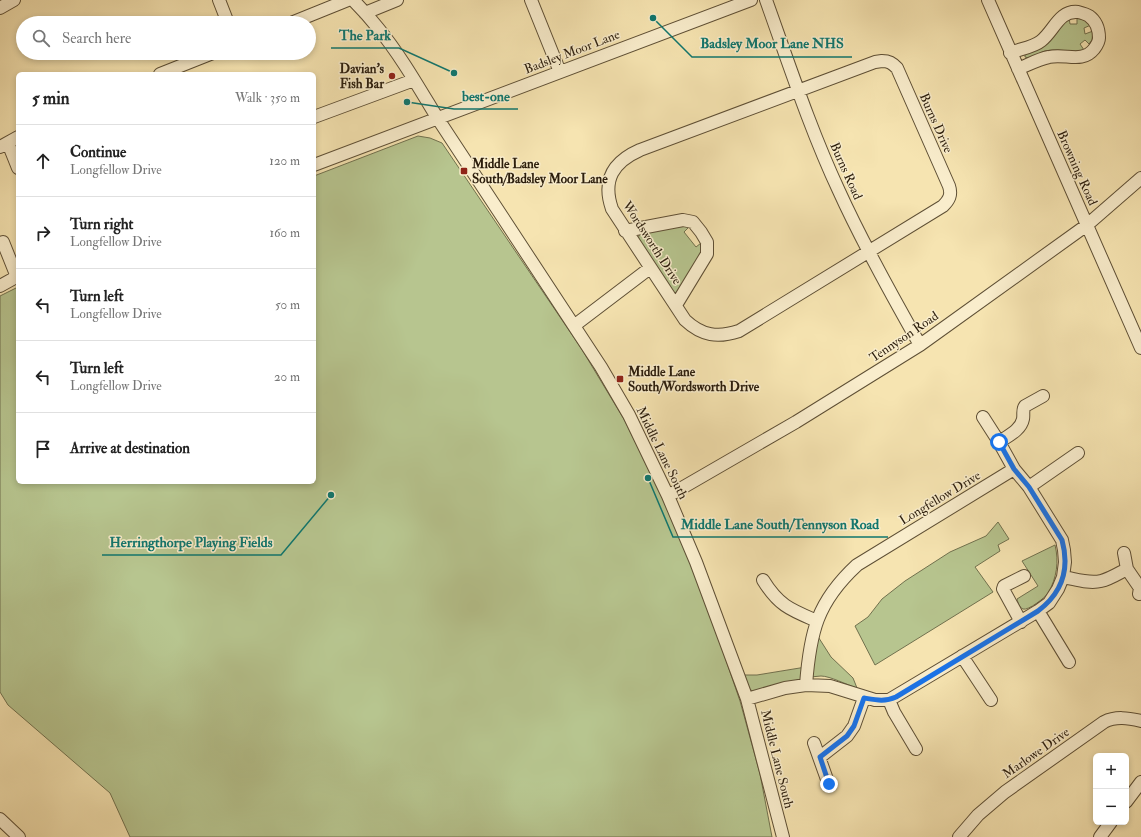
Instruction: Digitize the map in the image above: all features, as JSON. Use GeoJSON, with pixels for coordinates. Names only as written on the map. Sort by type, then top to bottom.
{"type":"FeatureCollection","features":[{"type":"Feature","properties":{"kind":"street"},"geometry":{"type":"LineString","coordinates":[[0,8],[14,0]]}},
{"type":"Feature","properties":{"kind":"street"},"geometry":{"type":"LineString","coordinates":[[219,0],[225,16]]}},
{"type":"Feature","properties":{"kind":"street"},"geometry":{"type":"LineString","coordinates":[[308,16],[348,0]]}},
{"type":"Feature","properties":{"kind":"street","name":"Middle Lane South"},"geometry":{"type":"LineString","coordinates":[[353,0],[389,42],[574,325],[629,415],[668,496],[696,562],[747,698],[782,837]]}},
{"type":"Feature","properties":{"kind":"street"},"geometry":{"type":"LineString","coordinates":[[365,13],[396,0]]}},
{"type":"Feature","properties":{"kind":"street"},"geometry":{"type":"LineString","coordinates":[[531,0],[560,72]]}},
{"type":"Feature","properties":{"kind":"street","name":"Badsley Moor Lane"},"geometry":{"type":"LineString","coordinates":[[316,164],[751,0]]}},
{"type":"Feature","properties":{"kind":"street","name":"Burns Road"},"geometry":{"type":"LineString","coordinates":[[766,0],[798,90],[838,190],[868,252],[920,344]]}},
{"type":"Feature","properties":{"kind":"street","name":"Browning Road"},"geometry":{"type":"LineString","coordinates":[[988,0],[1141,348]]}},
{"type":"Feature","properties":{"kind":"street"},"geometry":{"type":"LineString","coordinates":[[1010,53],[1041,41],[1062,16],[1068,13],[1074,12],[1086,14],[1095,23],[1099,36],[1098,41],[1088,55],[1080,58],[1056,56],[1048,57],[1018,69]]}},
{"type":"Feature","properties":{"kind":"street"},"geometry":{"type":"LineString","coordinates":[[165,72],[196,60]]}},
{"type":"Feature","properties":{"kind":"street","name":"Burns Drive"},"geometry":{"type":"LineString","coordinates":[[798,90],[875,62],[887,61],[892,63],[897,68],[949,186],[950,196],[943,206],[868,252]]}},
{"type":"Feature","properties":{"kind":"street"},"geometry":{"type":"LineString","coordinates":[[316,115],[414,80]]}},
{"type":"Feature","properties":{"kind":"street","name":"Wordsworth Drive"},"geometry":{"type":"LineString","coordinates":[[798,90],[640,150],[622,160],[608,181],[609,200],[612,209],[625,231],[685,320],[700,332],[719,336],[739,331],[868,252]]}},
{"type":"Feature","properties":{"kind":"street"},"geometry":{"type":"LineString","coordinates":[[9,142],[16,162]]}},
{"type":"Feature","properties":{"kind":"street","name":"Tennyson Road"},"geometry":{"type":"LineString","coordinates":[[668,496],[796,422],[920,344],[1087,224],[1141,178]]}},
{"type":"Feature","properties":{"kind":"street"},"geometry":{"type":"LineString","coordinates":[[625,231],[682,220],[693,222],[701,232],[707,242],[707,254],[676,305]]}},
{"type":"Feature","properties":{"kind":"street"},"geometry":{"type":"LineString","coordinates":[[3,242],[16,271]]}},
{"type":"Feature","properties":{"kind":"street"},"geometry":{"type":"LineString","coordinates":[[574,325],[650,268]]}},
{"type":"Feature","properties":{"kind":"street"},"geometry":{"type":"LineString","coordinates":[[0,286],[16,277]]}},
{"type":"Feature","properties":{"kind":"street"},"geometry":{"type":"LineString","coordinates":[[999,442],[1017,430],[1022,424],[1023,409],[1025,406],[1043,396]]}},
{"type":"Feature","properties":{"kind":"street"},"geometry":{"type":"LineString","coordinates":[[747,698],[785,688],[806,685],[830,686],[864,698],[889,700],[1021,622],[1049,603],[1058,589],[1063,577],[1065,562],[1062,540],[1029,487],[1014,469],[983,417]]}},
{"type":"Feature","properties":{"kind":"street"},"geometry":{"type":"LineString","coordinates":[[1029,487],[1078,453]]}},
{"type":"Feature","properties":{"kind":"street","name":"Longfellow Drive"},"geometry":{"type":"LineString","coordinates":[[806,685],[809,651],[817,620],[830,595],[843,578],[858,565],[1014,469]]}},
{"type":"Feature","properties":{"kind":"street"},"geometry":{"type":"LineString","coordinates":[[1124,553],[1128,570],[1140,588],[1139,594]]}},
{"type":"Feature","properties":{"kind":"street"},"geometry":{"type":"LineString","coordinates":[[1063,577],[1096,582],[1128,570]]}},
{"type":"Feature","properties":{"kind":"street"},"geometry":{"type":"LineString","coordinates":[[1021,622],[1003,589],[1004,586],[1024,576]]}},
{"type":"Feature","properties":{"kind":"street"},"geometry":{"type":"LineString","coordinates":[[763,580],[780,603],[794,611],[817,620]]}},
{"type":"Feature","properties":{"kind":"street"},"geometry":{"type":"LineString","coordinates":[[1038,611],[1069,662]]}},
{"type":"Feature","properties":{"kind":"street"},"geometry":{"type":"LineString","coordinates":[[962,656],[991,700]]}},
{"type":"Feature","properties":{"kind":"street"},"geometry":{"type":"LineString","coordinates":[[820,757],[847,736],[854,726],[864,698]]}},
{"type":"Feature","properties":{"kind":"street"},"geometry":{"type":"LineString","coordinates":[[889,700],[894,712],[916,749]]}},
{"type":"Feature","properties":{"kind":"street","name":"Marlowe Drive"},"geometry":{"type":"LineString","coordinates":[[960,837],[978,815],[1000,796],[1104,722],[1114,718],[1141,721]]}},
{"type":"Feature","properties":{"kind":"street"},"geometry":{"type":"LineString","coordinates":[[814,743],[829,784]]}},
{"type":"Feature","properties":{"kind":"street"},"geometry":{"type":"LineString","coordinates":[[1129,798],[1141,782]]}},
{"type":"Feature","properties":{"kind":"street"},"geometry":{"type":"LineString","coordinates":[[0,819],[19,837]]}},
{"type":"Feature","properties":{"kind":"street"},"geometry":{"type":"LineString","coordinates":[[1100,837],[1109,825]]}},
{"type":"Feature","properties":{"kind":"green space"},"geometry":{"type":"Polygon","coordinates":[[[1077,17],[1086,20],[1091,25],[1084,28],[1085,34],[1093,31],[1092,40],[1089,44],[1085,40],[1080,44],[1084,50],[1050,50],[1032,57],[1025,57],[1025,53],[1069,18],[1070,24],[1077,24],[1077,17]]]}},
{"type":"Feature","properties":{"kind":"green space"},"geometry":{"type":"Polygon","coordinates":[[[418,136],[430,138],[442,143],[581,348],[625,421],[668,509],[693,564],[740,701],[760,774],[772,837],[130,837],[110,793],[8,705],[0,692],[0,296],[16,288],[16,484],[316,484],[316,175],[418,136]]]}},
{"type":"Feature","properties":{"kind":"green space"},"geometry":{"type":"Polygon","coordinates":[[[679,225],[689,227],[684,232],[696,247],[701,243],[703,253],[678,292],[675,293],[670,289],[639,240],[639,237],[643,233],[679,225]]]}},
{"type":"Feature","properties":{"kind":"green space"},"geometry":{"type":"Polygon","coordinates":[[[998,522],[1009,539],[998,545],[1000,551],[975,567],[993,592],[875,665],[855,626],[868,617],[882,599],[905,581],[950,552],[986,536],[998,522]]]}},
{"type":"Feature","properties":{"kind":"green space"},"geometry":{"type":"Polygon","coordinates":[[[1055,545],[1057,557],[1056,569],[1047,595],[1033,606],[1023,609],[1018,603],[1017,599],[1038,586],[1022,561],[1055,545]]]}},
{"type":"Feature","properties":{"kind":"green space"},"geometry":{"type":"Polygon","coordinates":[[[817,635],[831,657],[853,678],[857,688],[825,676],[821,676],[804,678],[754,692],[748,688],[744,675],[757,675],[812,666],[817,635]]]}},
{"type":"Feature","properties":{"kind":"place","name":"Badsley Moor Lane NHS"},"geometry":{"type":"Point","coordinates":[653,18]}},
{"type":"Feature","properties":{"kind":"place","name":"The Park"},"geometry":{"type":"Point","coordinates":[454,73]}},
{"type":"Feature","properties":{"kind":"place","name":"Davian's Fish Bar"},"geometry":{"type":"Point","coordinates":[392,76]}},
{"type":"Feature","properties":{"kind":"place","name":"best-one"},"geometry":{"type":"Point","coordinates":[407,102]}},
{"type":"Feature","properties":{"kind":"place","name":"Middle Lane South/Badsley Moor Lane"},"geometry":{"type":"Point","coordinates":[464,171]}},
{"type":"Feature","properties":{"kind":"place","name":"Middle Lane South/Wordsworth Drive"},"geometry":{"type":"Point","coordinates":[620,379]}},
{"type":"Feature","properties":{"kind":"place","name":"Middle Lane South/Tennyson Road"},"geometry":{"type":"Point","coordinates":[648,478]}},
{"type":"Feature","properties":{"kind":"place","name":"Herringthorpe Playing Fields"},"geometry":{"type":"Point","coordinates":[331,495]}},
{"type":"Feature","properties":{"kind":"route"},"geometry":{"type":"LineString","coordinates":[[829,784],[820,757],[847,736],[854,726],[864,698],[889,700],[896,697],[1038,611],[1049,603],[1058,589],[1063,577],[1065,562],[1062,540],[1029,487],[1014,469],[999,442]]}}]}
